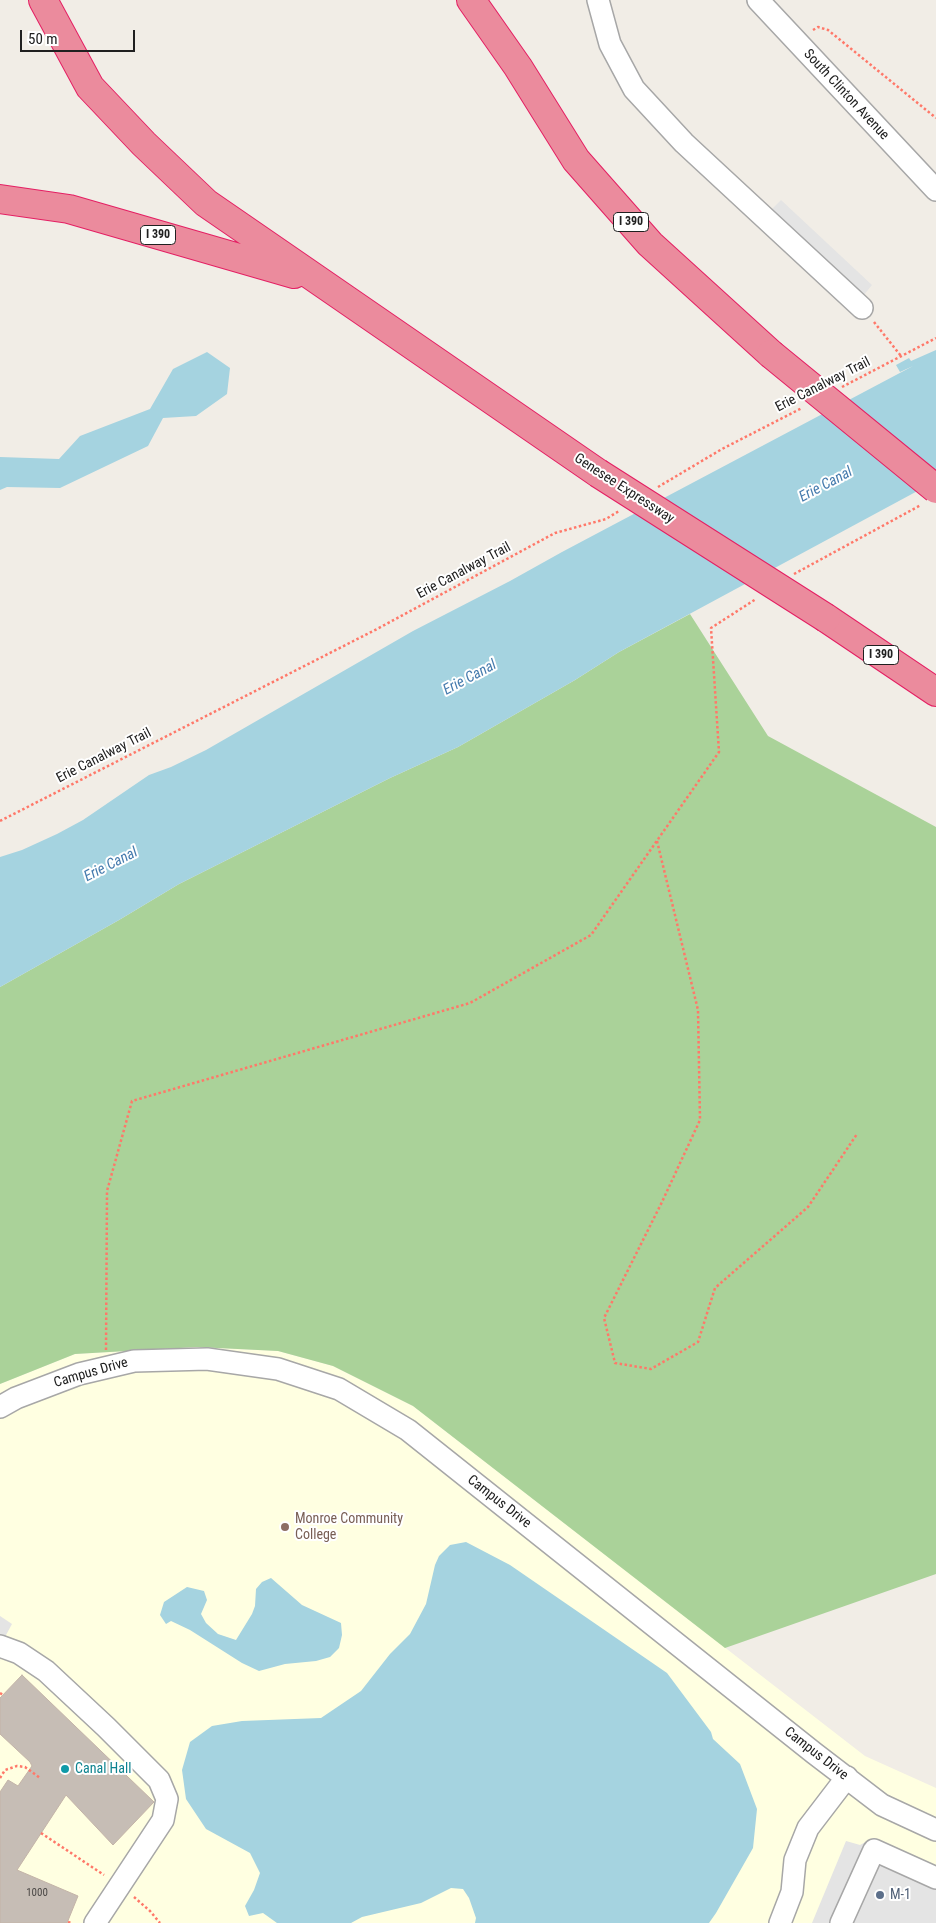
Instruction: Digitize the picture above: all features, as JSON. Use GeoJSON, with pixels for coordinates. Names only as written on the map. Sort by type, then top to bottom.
{"type":"FeatureCollection","features":[{"type":"Feature","properties":{"kind":"highway","name":"Genesee Expressway"},"geometry":{"type":"LineString","coordinates":[[43,0],[90,87],[144,144],[206,203],[315,280],[598,473],[826,618],[936,692]]}},
{"type":"Feature","properties":{"kind":"highway","name":"I 390"},"geometry":{"type":"LineString","coordinates":[[471,0],[518,67],[576,160],[650,244],[771,354],[932,495]]}},
{"type":"Feature","properties":{"kind":"highway"},"geometry":{"type":"LineString","coordinates":[[494,0],[518,67]]}},
{"type":"Feature","properties":{"kind":"highway","name":"I 390"},"geometry":{"type":"LineString","coordinates":[[0,199],[69,209],[315,280]]}},
{"type":"Feature","properties":{"kind":"street"},"geometry":{"type":"LineString","coordinates":[[598,0],[610,44],[634,89],[684,143],[862,308]]}},
{"type":"Feature","properties":{"kind":"street","name":"South Clinton Avenue"},"geometry":{"type":"LineString","coordinates":[[758,0],[936,190]]}},
{"type":"Feature","properties":{"kind":"street","name":"Campus Drive"},"geometry":{"type":"LineString","coordinates":[[0,1407],[25,1394],[80,1374],[134,1361],[207,1359],[278,1369],[339,1389],[408,1430],[882,1804],[936,1830]]}},
{"type":"Feature","properties":{"kind":"street"},"geometry":{"type":"LineString","coordinates":[[0,1646],[19,1653],[46,1671],[159,1780],[167,1799],[163,1820],[94,1923]]}},
{"type":"Feature","properties":{"kind":"street"},"geometry":{"type":"LineString","coordinates":[[780,1923],[792,1892],[795,1860],[808,1828],[847,1777]]}},
{"type":"Feature","properties":{"kind":"street"},"geometry":{"type":"LineString","coordinates":[[841,1923],[874,1850],[936,1878]]}},
{"type":"Feature","properties":{"kind":"path"},"geometry":{"type":"LineString","coordinates":[[812,30],[818,27],[828,30],[936,118]]}},
{"type":"Feature","properties":{"kind":"path"},"geometry":{"type":"LineString","coordinates":[[862,308],[901,356]]}},
{"type":"Feature","properties":{"kind":"path","name":"Erie Canalway Trail"},"geometry":{"type":"LineString","coordinates":[[841,387],[936,338]]}},
{"type":"Feature","properties":{"kind":"path","name":"Erie Canalway Trail"},"geometry":{"type":"LineString","coordinates":[[656,489],[722,449],[807,405]]}},
{"type":"Feature","properties":{"kind":"path"},"geometry":{"type":"LineString","coordinates":[[787,579],[932,495]]}},
{"type":"Feature","properties":{"kind":"path","name":"Erie Canalway Trail"},"geometry":{"type":"LineString","coordinates":[[0,821],[377,629],[556,533],[606,519],[622,509]]}},
{"type":"Feature","properties":{"kind":"path"},"geometry":{"type":"LineString","coordinates":[[105,1368],[107,1191],[132,1101],[470,1003],[591,935],[719,752],[712,628],[762,595]]}},
{"type":"Feature","properties":{"kind":"path"},"geometry":{"type":"LineString","coordinates":[[657,841],[698,1010],[700,1120],[662,1202],[604,1318],[615,1363],[651,1369],[698,1342],[715,1288],[808,1207],[857,1134]]}},
{"type":"Feature","properties":{"kind":"path"},"geometry":{"type":"LineString","coordinates":[[0,1778],[6,1770],[17,1766],[25,1767],[40,1778]]}},
{"type":"Feature","properties":{"kind":"path"},"geometry":{"type":"LineString","coordinates":[[41,1833],[105,1875]]}},
{"type":"Feature","properties":{"kind":"path"},"geometry":{"type":"LineString","coordinates":[[131,1895],[150,1911],[160,1923]]}},
{"type":"Feature","properties":{"kind":"shaded area"},"geometry":{"type":"Polygon","coordinates":[[[781,200],[872,285],[863,296],[772,209],[781,200]]]}},
{"type":"Feature","properties":{"kind":"shaded area","name":"Monroe Community College"},"geometry":{"type":"Polygon","coordinates":[[[197,1347],[278,1351],[333,1366],[413,1406],[865,1756],[936,1788],[936,1923],[0,1923],[0,1384],[75,1354],[197,1347]]]}},
{"type":"Feature","properties":{"kind":"shaded area"},"geometry":{"type":"Polygon","coordinates":[[[0,1616],[12,1624],[6,1635],[0,1661],[0,1616]]]}},
{"type":"Feature","properties":{"kind":"shaded area","name":"M-1"},"geometry":{"type":"Polygon","coordinates":[[[871,1839],[936,1867],[936,1923],[812,1923],[846,1841],[860,1845],[871,1839]]]}},
{"type":"Feature","properties":{"kind":"green space"},"geometry":{"type":"Polygon","coordinates":[[[690,614],[768,736],[936,827],[936,1574],[725,1648],[413,1406],[333,1366],[278,1351],[197,1347],[75,1354],[0,1384],[0,987],[179,884],[390,778],[458,747],[575,680],[619,652],[690,614]]]}},
{"type":"Feature","properties":{"kind":"water","name":"Erie Canal"},"geometry":{"type":"Polygon","coordinates":[[[936,350],[936,481],[619,652],[575,680],[458,747],[390,778],[179,884],[0,987],[0,857],[22,850],[83,820],[149,775],[171,767],[206,750],[413,631],[913,366],[900,372],[896,365],[909,358],[911,361],[936,350]]]}},
{"type":"Feature","properties":{"kind":"water"},"geometry":{"type":"Polygon","coordinates":[[[207,352],[230,368],[227,394],[196,416],[163,418],[148,446],[60,488],[7,487],[0,490],[0,457],[59,459],[80,436],[150,409],[173,369],[207,352]]]}},
{"type":"Feature","properties":{"kind":"water"},"geometry":{"type":"Polygon","coordinates":[[[466,1542],[510,1565],[667,1673],[711,1732],[713,1739],[740,1764],[757,1809],[753,1848],[709,1923],[475,1923],[476,1918],[469,1898],[463,1889],[451,1888],[421,1903],[362,1917],[351,1923],[277,1923],[263,1913],[249,1916],[245,1906],[254,1890],[260,1873],[250,1853],[206,1829],[186,1799],[182,1770],[190,1742],[212,1726],[242,1721],[321,1718],[361,1691],[390,1654],[410,1634],[426,1604],[435,1565],[439,1556],[450,1545],[466,1542]]]}},
{"type":"Feature","properties":{"kind":"water"},"geometry":{"type":"Polygon","coordinates":[[[271,1578],[302,1605],[341,1623],[342,1635],[339,1648],[330,1657],[316,1661],[285,1664],[259,1671],[242,1663],[190,1630],[171,1621],[166,1624],[160,1615],[164,1602],[187,1587],[204,1591],[207,1600],[201,1614],[206,1623],[218,1634],[236,1640],[252,1614],[255,1606],[256,1589],[262,1582],[271,1578]]]}},
{"type":"Feature","properties":{"kind":"building","name":"Canal Hall"},"geometry":{"type":"Polygon","coordinates":[[[22,1675],[154,1802],[113,1845],[66,1795],[17,1870],[78,1896],[67,1923],[0,1923],[0,1792],[8,1780],[18,1786],[32,1766],[0,1734],[0,1698],[22,1675]]]}},
{"type":"Feature","properties":{"kind":"place","name":"Monroe Community College"},"geometry":{"type":"Point","coordinates":[285,1527]}},
{"type":"Feature","properties":{"kind":"place","name":"Canal Hall"},"geometry":{"type":"Point","coordinates":[65,1769]}},
{"type":"Feature","properties":{"kind":"place","name":"M-1"},"geometry":{"type":"Point","coordinates":[880,1895]}}]}
